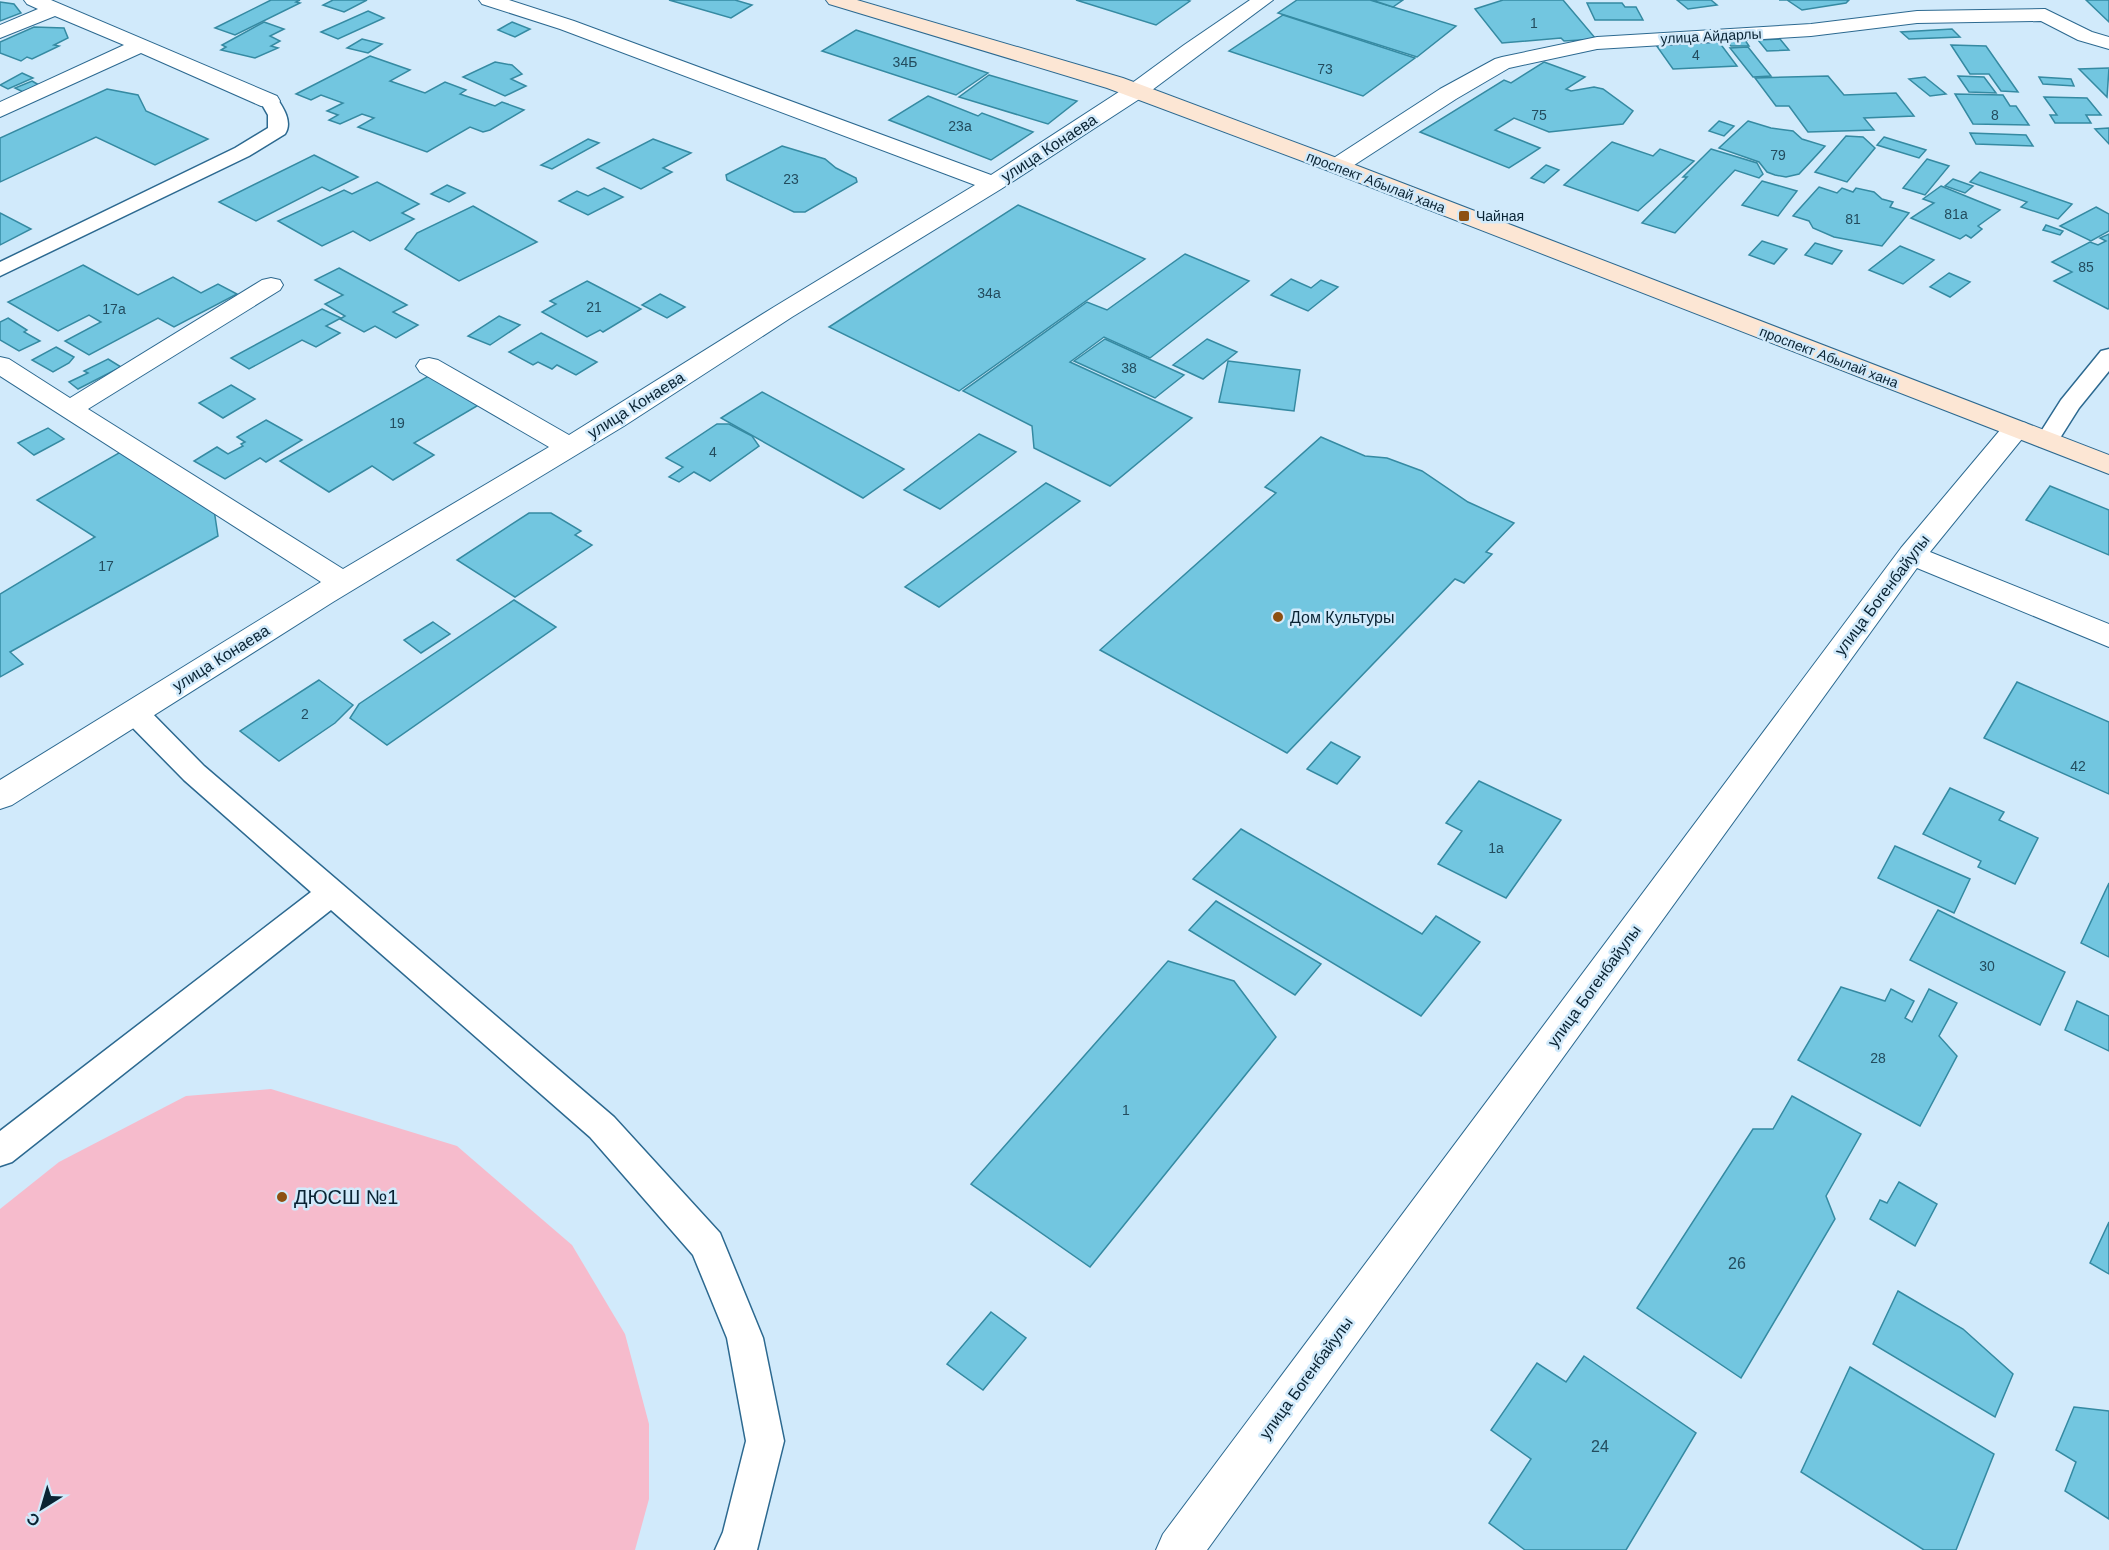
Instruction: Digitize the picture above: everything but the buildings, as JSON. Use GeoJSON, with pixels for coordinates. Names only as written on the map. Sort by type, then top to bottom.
{"type":"FeatureCollection","features":[{"type":"Feature","properties":{"kind":"main road","name":"проспект Абылай хана"},"geometry":{"type":"LineString","coordinates":[[836,0],[1136,91],[1337,166],[2109,465]]}},
{"type":"Feature","properties":{"kind":"street"},"geometry":{"type":"LineString","coordinates":[[34,0],[268,101]]}},
{"type":"Feature","properties":{"kind":"street"},"geometry":{"type":"LineString","coordinates":[[489,0],[567,25],[993,184]]}},
{"type":"Feature","properties":{"kind":"street","name":"улица Конаева"},"geometry":{"type":"LineString","coordinates":[[0,796],[342,582],[569,447],[783,312],[993,184],[1136,91],[1191,49],[1263,0]]}},
{"type":"Feature","properties":{"kind":"street","name":"улица Айдарлы"},"geometry":{"type":"LineString","coordinates":[[1337,166],[1448,94],[1502,63],[1597,43],[1811,30],[1917,17],[2051,7],[2085,36],[2109,43]]}},
{"type":"Feature","properties":{"kind":"street"},"geometry":{"type":"LineString","coordinates":[[0,32],[55,9]]}},
{"type":"Feature","properties":{"kind":"street"},"geometry":{"type":"LineString","coordinates":[[0,110],[141,45]]}},
{"type":"Feature","properties":{"kind":"street"},"geometry":{"type":"LineString","coordinates":[[70,409],[271,285]]}},
{"type":"Feature","properties":{"kind":"street"},"geometry":{"type":"LineString","coordinates":[[0,365],[342,582]]}},
{"type":"Feature","properties":{"kind":"street"},"geometry":{"type":"LineString","coordinates":[[429,366],[569,447]]}},
{"type":"Feature","properties":{"kind":"street","name":"улица Богенбайулы"},"geometry":{"type":"LineString","coordinates":[[1179,1550],[1911,555],[2016,429]]}},
{"type":"Feature","properties":{"kind":"street"},"geometry":{"type":"LineString","coordinates":[[1911,555],[2109,636]]}},
{"type":"Feature","properties":{"kind":"lane"},"geometry":{"type":"LineString","coordinates":[[0,270],[242,152],[278,130],[277,115],[268,101]]}},
{"type":"Feature","properties":{"kind":"lane"},"geometry":{"type":"LineString","coordinates":[[2047,441],[2069,405],[2109,356]]}},
{"type":"Feature","properties":{"kind":"lane"},"geometry":{"type":"LineString","coordinates":[[134,712],[194,773],[602,1127],[707,1245],[745,1338],[765,1441],[741,1541],[735,1550]]}},
{"type":"Feature","properties":{"kind":"lane"},"geometry":{"type":"LineString","coordinates":[[0,1151],[331,893]]}},
{"type":"Feature","properties":{"kind":"shaded area","name":"ДЮСШ №1"},"geometry":{"type":"Polygon","coordinates":[[[271,1089],[457,1146],[572,1245],[625,1334],[649,1424],[649,1499],[635,1550],[0,1550],[0,1209],[59,1162],[186,1096],[271,1089]]]}},
{"type":"Feature","properties":{"kind":"place","name":"Чайная"},"geometry":{"type":"Point","coordinates":[1464,216]}},
{"type":"Feature","properties":{"kind":"place","name":"Дом Культуры"},"geometry":{"type":"Point","coordinates":[1278,617]}},
{"type":"Feature","properties":{"kind":"place","name":"ДЮСШ №1"},"geometry":{"type":"Point","coordinates":[282,1197]}}]}
